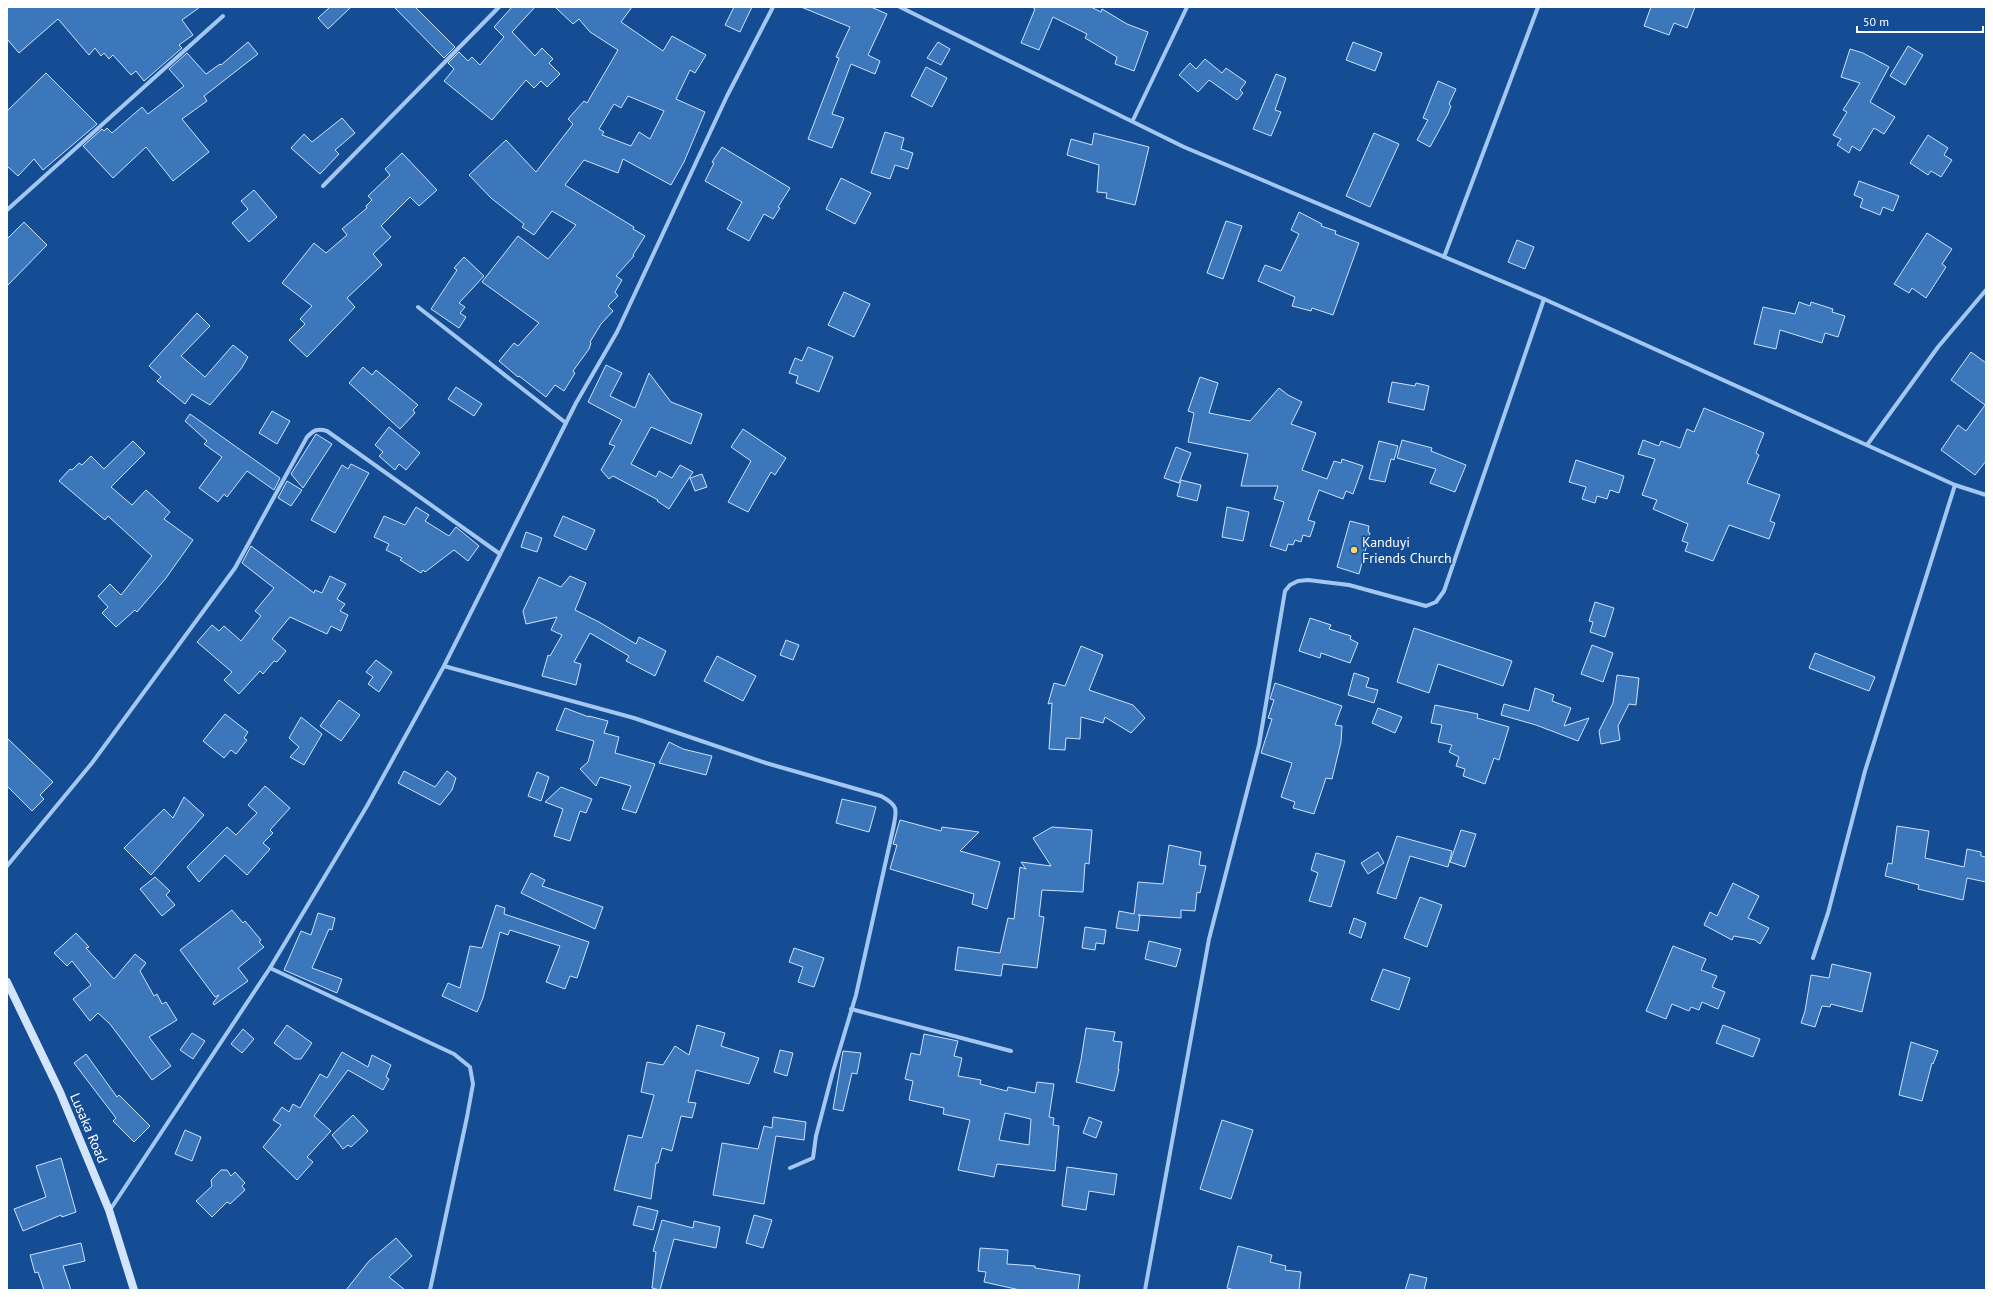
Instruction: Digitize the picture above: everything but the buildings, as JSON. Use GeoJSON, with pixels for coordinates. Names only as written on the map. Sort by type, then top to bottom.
{"type":"FeatureCollection","features":[{"type":"Feature","properties":{"kind":"street"},"geometry":{"type":"LineString","coordinates":[[323,186],[499,7]]}},
{"type":"Feature","properties":{"kind":"street"},"geometry":{"type":"LineString","coordinates":[[109,1210],[270,968],[367,806],[444,666],[566,423],[617,332],[727,96],[773,7]]}},
{"type":"Feature","properties":{"kind":"street"},"geometry":{"type":"LineString","coordinates":[[900,7],[1133,120],[1184,147],[1544,299],[1955,485],[1986,495]]}},
{"type":"Feature","properties":{"kind":"street"},"geometry":{"type":"LineString","coordinates":[[1133,120],[1187,7]]}},
{"type":"Feature","properties":{"kind":"street"},"geometry":{"type":"LineString","coordinates":[[1444,258],[1538,7]]}},
{"type":"Feature","properties":{"kind":"street"},"geometry":{"type":"LineString","coordinates":[[7,210],[223,16]]}},
{"type":"Feature","properties":{"kind":"street"},"geometry":{"type":"LineString","coordinates":[[1867,445],[1938,347],[1986,290]]}},
{"type":"Feature","properties":{"kind":"street"},"geometry":{"type":"LineString","coordinates":[[1145,1290],[1209,940],[1259,745],[1285,591],[1294,583],[1308,580],[1349,585],[1426,606],[1436,602],[1444,591],[1544,299]]}},
{"type":"Feature","properties":{"kind":"street"},"geometry":{"type":"LineString","coordinates":[[418,307],[566,423]]}},
{"type":"Feature","properties":{"kind":"street"},"geometry":{"type":"LineString","coordinates":[[7,866],[92,763],[235,568],[307,437],[314,431],[319,429],[327,431],[500,554]]}},
{"type":"Feature","properties":{"kind":"street"},"geometry":{"type":"LineString","coordinates":[[1813,958],[1828,913],[1865,771],[1955,485]]}},
{"type":"Feature","properties":{"kind":"street"},"geometry":{"type":"LineString","coordinates":[[444,666],[634,718],[766,763],[881,796],[894,803],[897,810],[856,995],[816,1136],[813,1158],[790,1168]]}},
{"type":"Feature","properties":{"kind":"street"},"geometry":{"type":"LineString","coordinates":[[270,968],[454,1054],[470,1067],[473,1084],[430,1290]]}},
{"type":"Feature","properties":{"kind":"street","name":"Lusaka Road"},"geometry":{"type":"LineString","coordinates":[[7,982],[60,1092],[109,1210],[134,1290]]}},
{"type":"Feature","properties":{"kind":"street"},"geometry":{"type":"LineString","coordinates":[[851,1009],[1011,1051]]}},
{"type":"Feature","properties":{"kind":"place","name":"Kanduyi Friends Church"},"geometry":{"type":"Point","coordinates":[1354,550]}}]}
